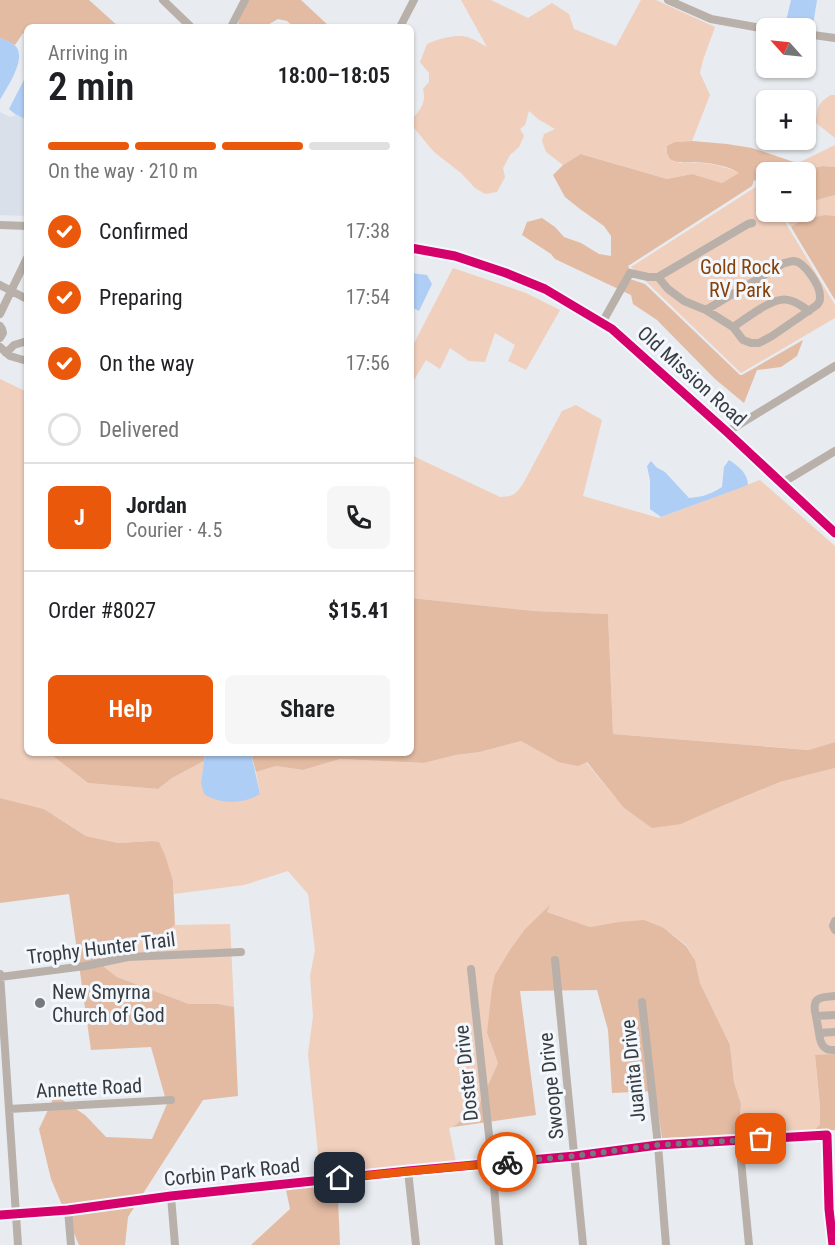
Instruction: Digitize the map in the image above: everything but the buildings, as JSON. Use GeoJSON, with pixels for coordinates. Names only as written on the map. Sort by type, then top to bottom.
{"type":"FeatureCollection","features":[{"type":"Feature","properties":{"kind":"street"},"geometry":{"type":"LineString","coordinates":[[163,0],[188,24]]}},
{"type":"Feature","properties":{"kind":"street"},"geometry":{"type":"LineString","coordinates":[[233,24],[245,0]]}},
{"type":"Feature","properties":{"kind":"street"},"geometry":{"type":"LineString","coordinates":[[402,24],[414,0]]}},
{"type":"Feature","properties":{"kind":"street"},"geometry":{"type":"LineString","coordinates":[[668,0],[711,20],[756,27]]}},
{"type":"Feature","properties":{"kind":"street"},"geometry":{"type":"LineString","coordinates":[[816,35],[835,38]]}},
{"type":"Feature","properties":{"kind":"street"},"geometry":{"type":"LineString","coordinates":[[602,323],[630,273],[658,278],[752,223]]}},
{"type":"Feature","properties":{"kind":"street"},"geometry":{"type":"LineString","coordinates":[[0,225],[24,226]]}},
{"type":"Feature","properties":{"kind":"street","name":"Old Mission Road"},"geometry":{"type":"LineString","coordinates":[[414,249],[455,256],[506,273],[545,289],[612,329],[835,533]]}},
{"type":"Feature","properties":{"kind":"street"},"geometry":{"type":"LineString","coordinates":[[658,278],[684,301],[706,310],[733,327],[743,340],[751,343],[759,343],[772,336],[817,305],[821,299],[819,289],[802,265],[795,261],[784,263],[706,310]]}},
{"type":"Feature","properties":{"kind":"street"},"geometry":{"type":"LineString","coordinates":[[0,314],[24,264]]}},
{"type":"Feature","properties":{"kind":"street"},"geometry":{"type":"LineString","coordinates":[[0,285],[24,297]]}},
{"type":"Feature","properties":{"kind":"street"},"geometry":{"type":"LineString","coordinates":[[733,327],[779,299],[787,299],[809,311]]}},
{"type":"Feature","properties":{"kind":"street"},"geometry":{"type":"LineString","coordinates":[[0,326],[3,333],[0,338]]}},
{"type":"Feature","properties":{"kind":"street"},"geometry":{"type":"LineString","coordinates":[[3,350],[24,342]]}},
{"type":"Feature","properties":{"kind":"street"},"geometry":{"type":"LineString","coordinates":[[3,350],[24,361]]}},
{"type":"Feature","properties":{"kind":"street"},"geometry":{"type":"LineString","coordinates":[[727,432],[835,366]]}},
{"type":"Feature","properties":{"kind":"street"},"geometry":{"type":"LineString","coordinates":[[782,483],[835,451]]}},
{"type":"Feature","properties":{"kind":"street"},"geometry":{"type":"LineString","coordinates":[[835,921],[833,926],[835,930]]}},
{"type":"Feature","properties":{"kind":"street","name":"Trophy Hunter Trail"},"geometry":{"type":"LineString","coordinates":[[0,975],[85,966],[128,957],[241,952]]}},
{"type":"Feature","properties":{"kind":"street","name":"Swoope Drive"},"geometry":{"type":"LineString","coordinates":[[555,960],[583,1245]]}},
{"type":"Feature","properties":{"kind":"street","name":"Doster Drive"},"geometry":{"type":"LineString","coordinates":[[471,969],[499,1245]]}},
{"type":"Feature","properties":{"kind":"street"},"geometry":{"type":"LineString","coordinates":[[0,975],[18,1245]]}},
{"type":"Feature","properties":{"kind":"street"},"geometry":{"type":"LineString","coordinates":[[835,996],[821,997],[816,1001],[814,1008],[820,1042],[825,1048],[835,1050]]}},
{"type":"Feature","properties":{"kind":"street","name":"Juanita Drive"},"geometry":{"type":"LineString","coordinates":[[642,1002],[658,1145],[666,1245]]}},
{"type":"Feature","properties":{"kind":"street"},"geometry":{"type":"LineString","coordinates":[[816,1016],[835,1015]]}},
{"type":"Feature","properties":{"kind":"street"},"geometry":{"type":"LineString","coordinates":[[819,1033],[835,1032]]}},
{"type":"Feature","properties":{"kind":"street","name":"Annette Road"},"geometry":{"type":"LineString","coordinates":[[9,1109],[171,1100]]}},
{"type":"Feature","properties":{"kind":"street","name":"Corbin Park Road"},"geometry":{"type":"LineString","coordinates":[[0,1215],[68,1210],[171,1196],[575,1156],[658,1145],[827,1135],[829,1209],[833,1245]]}},
{"type":"Feature","properties":{"kind":"street"},"geometry":{"type":"LineString","coordinates":[[739,1140],[749,1245]]}},
{"type":"Feature","properties":{"kind":"street"},"geometry":{"type":"LineString","coordinates":[[408,1171],[416,1245]]}},
{"type":"Feature","properties":{"kind":"street"},"geometry":{"type":"LineString","coordinates":[[171,1196],[175,1245]]}},
{"type":"Feature","properties":{"kind":"street"},"geometry":{"type":"LineString","coordinates":[[68,1210],[71,1245]]}},
{"type":"Feature","properties":{"kind":"shaded area"},"geometry":{"type":"Polygon","coordinates":[[[0,0],[89,0],[116,24],[24,24],[24,34],[15,45],[0,38],[0,0]]]}},
{"type":"Feature","properties":{"kind":"shaded area"},"geometry":{"type":"Polygon","coordinates":[[[245,0],[301,0],[327,24],[290,24],[278,19],[269,24],[238,24],[245,0]]]}},
{"type":"Feature","properties":{"kind":"shaded area"},"geometry":{"type":"Polygon","coordinates":[[[0,112],[10,117],[17,115],[24,118],[24,216],[0,215],[0,112]]]}},
{"type":"Feature","properties":{"kind":"shaded area"},"geometry":{"type":"Polygon","coordinates":[[[692,141],[752,148],[794,162],[756,162],[756,181],[754,180],[752,186],[628,266],[631,271],[630,279],[645,284],[740,375],[803,340],[797,356],[781,367],[757,370],[744,403],[715,379],[657,320],[633,304],[631,295],[555,259],[522,235],[527,222],[542,218],[564,237],[581,243],[599,254],[611,256],[611,236],[604,226],[565,197],[553,175],[563,165],[581,154],[667,179],[692,174],[722,183],[739,173],[718,165],[670,159],[667,146],[675,142],[692,141]]]}},
{"type":"Feature","properties":{"kind":"shaded area"},"geometry":{"type":"Polygon","coordinates":[[[816,167],[835,167],[835,195],[816,200],[816,167]]]}},
{"type":"Feature","properties":{"kind":"shaded area"},"geometry":{"type":"Polygon","coordinates":[[[835,216],[835,300],[791,227],[799,222],[816,222],[816,217],[835,216]]]}},
{"type":"Feature","properties":{"kind":"shaded area"},"geometry":{"type":"Polygon","coordinates":[[[414,598],[535,611],[608,614],[613,734],[809,750],[835,742],[835,768],[780,782],[681,824],[652,828],[623,807],[587,762],[578,766],[558,762],[521,741],[424,763],[340,759],[303,770],[276,766],[256,772],[252,756],[414,756],[414,598]]]}},
{"type":"Feature","properties":{"kind":"shaded area"},"geometry":{"type":"Polygon","coordinates":[[[53,756],[205,756],[204,761],[172,778],[158,789],[88,783],[53,756]]]}},
{"type":"Feature","properties":{"kind":"shaded area"},"geometry":{"type":"Polygon","coordinates":[[[0,798],[44,809],[86,836],[118,843],[159,842],[173,881],[175,925],[157,938],[128,937],[109,948],[104,967],[117,977],[189,1004],[219,1004],[234,1007],[238,1096],[203,1100],[128,1217],[125,1245],[79,1245],[51,1179],[39,1129],[55,1095],[85,1115],[106,1137],[152,1139],[167,1104],[151,1047],[91,1050],[69,894],[0,903],[0,798]]]}},
{"type":"Feature","properties":{"kind":"shaded area"},"geometry":{"type":"Polygon","coordinates":[[[550,905],[547,912],[590,927],[644,920],[664,928],[686,946],[695,960],[700,983],[730,1045],[734,1082],[741,1104],[738,1136],[662,1138],[655,1091],[612,1093],[608,1030],[597,990],[520,991],[536,1115],[453,1127],[478,1107],[498,1063],[487,1033],[495,975],[525,929],[550,905]]]}},
{"type":"Feature","properties":{"kind":"shaded area"},"geometry":{"type":"Polygon","coordinates":[[[835,1054],[835,1130],[814,1131],[820,1124],[815,1055],[835,1054]]]}},
{"type":"Feature","properties":{"kind":"shaded area"},"geometry":{"type":"Polygon","coordinates":[[[342,1180],[343,1189],[338,1200],[340,1245],[251,1245],[290,1209],[285,1185],[342,1180]]]}},
{"type":"Feature","properties":{"kind":"green space"},"geometry":{"type":"Polygon","coordinates":[[[461,0],[491,0],[528,18],[552,3],[569,14],[574,29],[616,46],[641,0],[656,0],[715,27],[700,73],[710,95],[692,141],[675,142],[679,163],[710,164],[740,173],[722,183],[692,174],[667,179],[582,154],[563,165],[546,152],[542,141],[544,134],[555,129],[529,111],[525,125],[520,129],[524,136],[519,147],[510,155],[503,168],[505,177],[497,192],[485,194],[475,188],[461,173],[434,152],[414,128],[414,117],[424,101],[423,89],[429,82],[429,73],[420,62],[427,44],[459,36],[472,39],[487,47],[461,0]]]}},
{"type":"Feature","properties":{"kind":"green space"},"geometry":{"type":"Polygon","coordinates":[[[835,95],[835,138],[816,123],[819,107],[823,101],[835,95]]]}},
{"type":"Feature","properties":{"kind":"green space"},"geometry":{"type":"Polygon","coordinates":[[[835,145],[835,167],[816,167],[816,162],[800,162],[835,145]]]}},
{"type":"Feature","properties":{"kind":"green space","name":"Gold Rock RV Park"},"geometry":{"type":"Polygon","coordinates":[[[756,187],[756,222],[785,222],[835,305],[835,318],[741,373],[631,267],[756,187]]]}},
{"type":"Feature","properties":{"kind":"green space"},"geometry":{"type":"Polygon","coordinates":[[[835,195],[835,216],[816,217],[816,200],[835,195]]]}},
{"type":"Feature","properties":{"kind":"green space"},"geometry":{"type":"Polygon","coordinates":[[[788,222],[801,222],[791,227],[788,222]]]}},
{"type":"Feature","properties":{"kind":"green space"},"geometry":{"type":"Polygon","coordinates":[[[453,268],[526,293],[560,310],[526,370],[508,361],[515,345],[495,333],[485,362],[469,361],[450,348],[440,369],[426,360],[414,380],[414,343],[453,268]]]}},
{"type":"Feature","properties":{"kind":"green space"},"geometry":{"type":"Polygon","coordinates":[[[0,379],[24,391],[24,756],[53,756],[88,783],[158,789],[172,778],[204,761],[201,783],[260,794],[256,772],[276,766],[303,770],[340,759],[424,763],[521,741],[558,762],[586,762],[623,807],[681,824],[780,782],[835,768],[835,1054],[815,1056],[820,1124],[814,1131],[738,1136],[741,1104],[734,1082],[730,1045],[700,983],[695,960],[686,945],[664,928],[618,922],[590,927],[547,912],[549,907],[525,929],[487,1033],[498,1063],[478,1107],[449,1128],[457,1167],[321,1183],[308,1054],[313,1016],[310,976],[315,950],[308,894],[288,871],[244,885],[174,894],[173,881],[152,841],[118,843],[86,836],[44,809],[0,798],[0,379]]]}},
{"type":"Feature","properties":{"kind":"green space"},"geometry":{"type":"Polygon","coordinates":[[[576,405],[602,420],[583,496],[659,518],[760,480],[835,546],[835,742],[810,750],[613,734],[608,614],[535,611],[414,598],[414,456],[500,497],[509,496],[517,492],[524,482],[562,411],[576,405]]]}},
{"type":"Feature","properties":{"kind":"green space"},"geometry":{"type":"Polygon","coordinates":[[[230,924],[234,1007],[219,1004],[189,1004],[117,977],[104,967],[109,948],[128,937],[157,938],[175,925],[230,924]]]}},
{"type":"Feature","properties":{"kind":"water"},"geometry":{"type":"Polygon","coordinates":[[[791,0],[817,0],[814,18],[787,17],[791,0]]]}},
{"type":"Feature","properties":{"kind":"water"},"geometry":{"type":"Polygon","coordinates":[[[0,38],[13,44],[18,49],[19,56],[16,71],[0,100],[0,38]]]}},
{"type":"Feature","properties":{"kind":"water"},"geometry":{"type":"Polygon","coordinates":[[[24,80],[24,118],[9,109],[24,80]]]}},
{"type":"Feature","properties":{"kind":"water"},"geometry":{"type":"Polygon","coordinates":[[[414,273],[427,275],[432,284],[419,311],[414,308],[414,273]]]}},
{"type":"Feature","properties":{"kind":"water"},"geometry":{"type":"Polygon","coordinates":[[[729,460],[744,473],[748,485],[661,517],[650,509],[650,480],[647,466],[651,461],[665,472],[689,498],[707,495],[722,487],[724,467],[729,460]]]}},
{"type":"Feature","properties":{"kind":"water"},"geometry":{"type":"Polygon","coordinates":[[[205,756],[252,756],[260,794],[246,800],[232,802],[218,800],[204,794],[201,783],[205,756]]]}},
{"type":"Feature","properties":{"kind":"cycle path"},"geometry":{"type":"LineString","coordinates":[[414,249],[455,256],[506,273],[545,289],[612,329],[835,533]]}},
{"type":"Feature","properties":{"kind":"cycle path"},"geometry":{"type":"LineString","coordinates":[[0,1215],[68,1210],[171,1196],[575,1156],[658,1145],[827,1135],[829,1209],[833,1245]]}},
{"type":"Feature","properties":{"kind":"way so far"},"geometry":{"type":"LineString","coordinates":[[507,1162],[658,1145],[761,1139]]}},
{"type":"Feature","properties":{"kind":"place","name":"New Smyrna Church of God"},"geometry":{"type":"Point","coordinates":[40,1003]}},
{"type":"Feature","properties":{"kind":"route"},"geometry":{"type":"LineString","coordinates":[[340,1178],[507,1162]]}}]}
